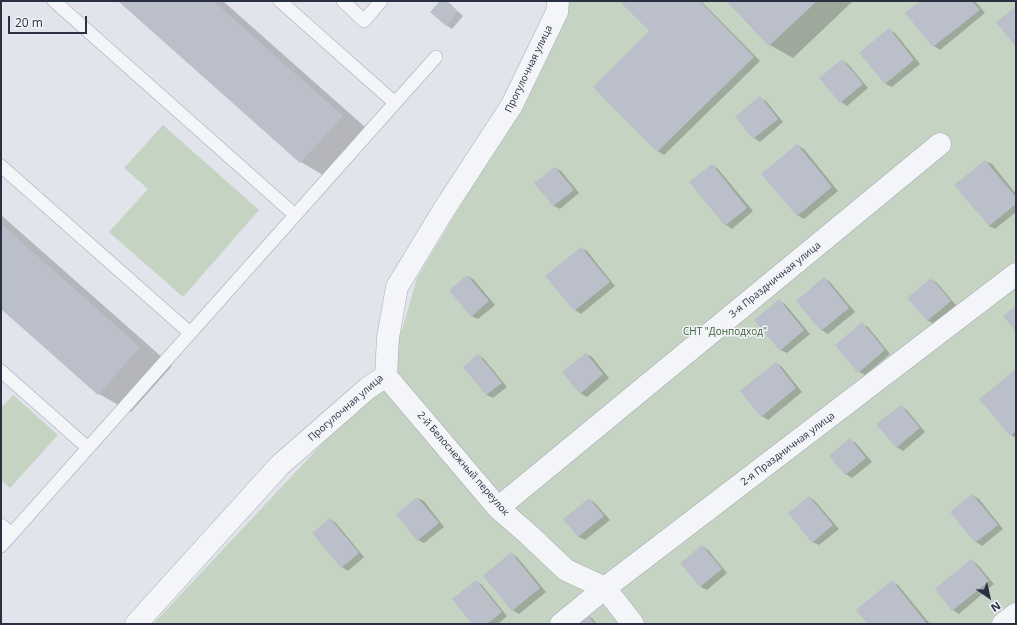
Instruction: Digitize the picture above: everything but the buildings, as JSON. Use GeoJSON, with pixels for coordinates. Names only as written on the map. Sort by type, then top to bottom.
{"type":"FeatureCollection","features":[{"type":"Feature","properties":{"kind":"street","name":"Прогулочная улица"},"geometry":{"type":"LineString","coordinates":[[136,624],[280,465],[368,388],[386,376],[388,337],[397,287],[443,211],[512,105],[556,12],[558,1]]}},
{"type":"Feature","properties":{"kind":"street","name":"3-я Праздничная улица"},"geometry":{"type":"LineString","coordinates":[[498,508],[940,144]]}},
{"type":"Feature","properties":{"kind":"street","name":"2-я Праздничная улица"},"geometry":{"type":"LineString","coordinates":[[561,624],[1016,274]]}},
{"type":"Feature","properties":{"kind":"street","name":"2-й Белоснежный переулок"},"geometry":{"type":"LineString","coordinates":[[386,376],[498,508],[566,570],[606,588],[633,624]]}},
{"type":"Feature","properties":{"kind":"street"},"geometry":{"type":"LineString","coordinates":[[1003,624],[1016,614]]}},
{"type":"Feature","properties":{"kind":"lane"},"geometry":{"type":"LineString","coordinates":[[54,1],[295,215]]}},
{"type":"Feature","properties":{"kind":"lane"},"geometry":{"type":"LineString","coordinates":[[280,1],[395,103]]}},
{"type":"Feature","properties":{"kind":"lane"},"geometry":{"type":"LineString","coordinates":[[343,1],[364,21],[381,1]]}},
{"type":"Feature","properties":{"kind":"lane"},"geometry":{"type":"LineString","coordinates":[[1,546],[436,57]]}},
{"type":"Feature","properties":{"kind":"lane"},"geometry":{"type":"LineString","coordinates":[[1,166],[190,333]]}},
{"type":"Feature","properties":{"kind":"lane"},"geometry":{"type":"LineString","coordinates":[[1,371],[88,448]]}},
{"type":"Feature","properties":{"kind":"lane"},"geometry":{"type":"LineString","coordinates":[[1,525],[12,534]]}},
{"type":"Feature","properties":{"kind":"green space","name":"СНТ \"Донподход\""},"geometry":{"type":"Polygon","coordinates":[[[562,1],[1016,1],[1016,624],[153,624],[351,413],[379,386],[403,327],[417,278],[532,86],[562,1]]]}},
{"type":"Feature","properties":{"kind":"green space"},"geometry":{"type":"Polygon","coordinates":[[[163,125],[259,210],[183,297],[109,232],[148,189],[124,168],[163,125]]]}},
{"type":"Feature","properties":{"kind":"green space"},"geometry":{"type":"Polygon","coordinates":[[[13,395],[58,435],[10,488],[1,480],[1,408],[13,395]]]}}]}
